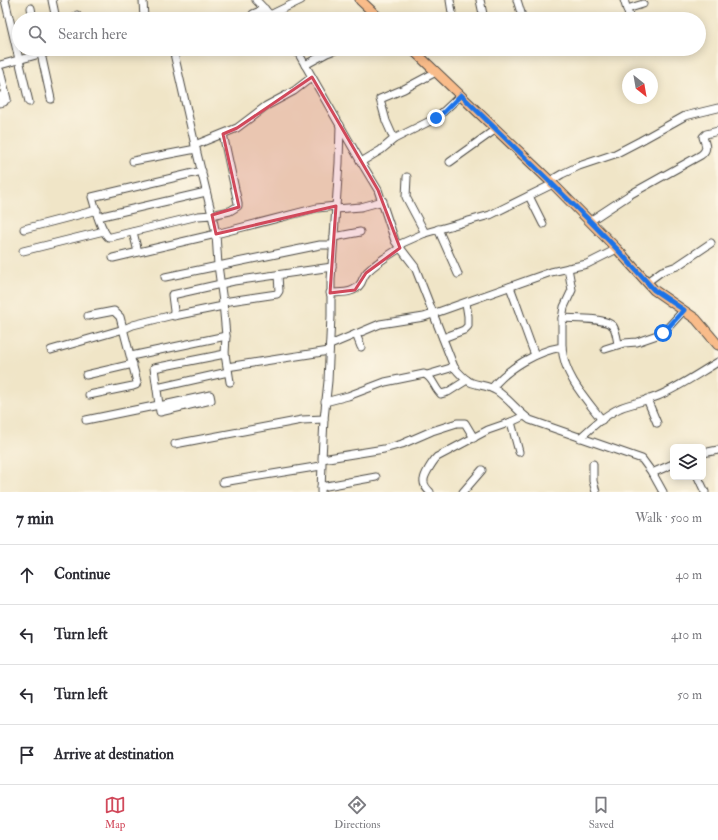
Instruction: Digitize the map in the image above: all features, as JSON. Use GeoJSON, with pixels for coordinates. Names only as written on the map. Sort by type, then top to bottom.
{"type":"FeatureCollection","features":[{"type":"Feature","properties":{"kind":"main road"},"geometry":{"type":"LineString","coordinates":[[360,0],[373,12]]}},
{"type":"Feature","properties":{"kind":"main road"},"geometry":{"type":"LineString","coordinates":[[419,56],[552,182],[617,249],[654,290],[696,319],[718,345]]}},
{"type":"Feature","properties":{"kind":"street"},"geometry":{"type":"LineString","coordinates":[[5,0],[12,30]]}},
{"type":"Feature","properties":{"kind":"street"},"geometry":{"type":"LineString","coordinates":[[52,0],[55,12]]}},
{"type":"Feature","properties":{"kind":"street"},"geometry":{"type":"LineString","coordinates":[[142,0],[143,12]]}},
{"type":"Feature","properties":{"kind":"street"},"geometry":{"type":"LineString","coordinates":[[256,0],[267,12]]}},
{"type":"Feature","properties":{"kind":"street"},"geometry":{"type":"LineString","coordinates":[[281,12],[301,0]]}},
{"type":"Feature","properties":{"kind":"street"},"geometry":{"type":"LineString","coordinates":[[450,0],[452,12]]}},
{"type":"Feature","properties":{"kind":"street"},"geometry":{"type":"LineString","coordinates":[[480,0],[483,12]]}},
{"type":"Feature","properties":{"kind":"street"},"geometry":{"type":"LineString","coordinates":[[518,0],[521,12]]}},
{"type":"Feature","properties":{"kind":"street"},"geometry":{"type":"LineString","coordinates":[[624,0],[628,12]]}},
{"type":"Feature","properties":{"kind":"street"},"geometry":{"type":"LineString","coordinates":[[627,9],[642,4]]}},
{"type":"Feature","properties":{"kind":"street"},"geometry":{"type":"LineString","coordinates":[[31,8],[32,12]]}},
{"type":"Feature","properties":{"kind":"street"},"geometry":{"type":"LineString","coordinates":[[257,12],[264,9]]}},
{"type":"Feature","properties":{"kind":"street"},"geometry":{"type":"LineString","coordinates":[[18,56],[29,102]]}},
{"type":"Feature","properties":{"kind":"street"},"geometry":{"type":"LineString","coordinates":[[0,65],[27,56]]}},
{"type":"Feature","properties":{"kind":"street"},"geometry":{"type":"LineString","coordinates":[[41,56],[51,99]]}},
{"type":"Feature","properties":{"kind":"street"},"geometry":{"type":"LineString","coordinates":[[175,56],[216,234],[226,336],[225,354],[230,382]]}},
{"type":"Feature","properties":{"kind":"street"},"geometry":{"type":"LineString","coordinates":[[300,56],[378,190],[395,240],[415,266],[454,367],[461,376],[470,382],[492,388],[530,420],[642,459],[663,492]]}},
{"type":"Feature","properties":{"kind":"street"},"geometry":{"type":"LineString","coordinates":[[305,65],[320,56]]}},
{"type":"Feature","properties":{"kind":"street"},"geometry":{"type":"LineString","coordinates":[[0,71],[2,99]]}},
{"type":"Feature","properties":{"kind":"street"},"geometry":{"type":"LineString","coordinates":[[394,140],[380,99],[404,89],[436,72]]}},
{"type":"Feature","properties":{"kind":"street"},"geometry":{"type":"LineString","coordinates":[[133,161],[196,147],[237,128],[266,106],[294,91],[312,77]]}},
{"type":"Feature","properties":{"kind":"street"},"geometry":{"type":"LineString","coordinates":[[361,162],[394,140],[436,118],[461,95]]}},
{"type":"Feature","properties":{"kind":"street"},"geometry":{"type":"LineString","coordinates":[[330,293],[350,292],[355,290],[359,286],[366,272],[399,246],[425,233],[490,215],[529,196],[562,174],[579,166],[615,154],[677,119],[718,108]]}},
{"type":"Feature","properties":{"kind":"street"},"geometry":{"type":"LineString","coordinates":[[340,125],[339,163],[330,293],[331,316],[321,490],[376,477]]}},
{"type":"Feature","properties":{"kind":"street"},"geometry":{"type":"LineString","coordinates":[[450,162],[496,129]]}},
{"type":"Feature","properties":{"kind":"street"},"geometry":{"type":"LineString","coordinates":[[590,221],[632,194],[705,152],[706,146],[703,137],[706,134],[718,131]]}},
{"type":"Feature","properties":{"kind":"street"},"geometry":{"type":"LineString","coordinates":[[202,171],[92,197],[107,236],[111,237],[198,216],[212,215],[238,206],[223,134]]}},
{"type":"Feature","properties":{"kind":"street"},"geometry":{"type":"LineString","coordinates":[[407,177],[406,197],[425,233]]}},
{"type":"Feature","properties":{"kind":"street"},"geometry":{"type":"LineString","coordinates":[[24,229],[206,192]]}},
{"type":"Feature","properties":{"kind":"street"},"geometry":{"type":"LineString","coordinates":[[529,196],[543,224]]}},
{"type":"Feature","properties":{"kind":"street"},"geometry":{"type":"LineString","coordinates":[[113,258],[216,234],[317,208],[361,207],[383,201]]}},
{"type":"Feature","properties":{"kind":"street"},"geometry":{"type":"LineString","coordinates":[[438,229],[458,274]]}},
{"type":"Feature","properties":{"kind":"street"},"geometry":{"type":"LineString","coordinates":[[24,251],[104,231]]}},
{"type":"Feature","properties":{"kind":"street"},"geometry":{"type":"LineString","coordinates":[[133,232],[138,252]]}},
{"type":"Feature","properties":{"kind":"street"},"geometry":{"type":"LineString","coordinates":[[334,237],[360,232]]}},
{"type":"Feature","properties":{"kind":"street"},"geometry":{"type":"LineString","coordinates":[[647,282],[662,271],[678,266],[711,244]]}},
{"type":"Feature","properties":{"kind":"street"},"geometry":{"type":"LineString","coordinates":[[165,277],[320,245],[333,245]]}},
{"type":"Feature","properties":{"kind":"street"},"geometry":{"type":"LineString","coordinates":[[157,388],[228,370],[329,348],[380,324],[424,317],[510,288],[551,272],[587,264],[617,249]]}},
{"type":"Feature","properties":{"kind":"street"},"geometry":{"type":"LineString","coordinates":[[173,315],[172,295],[234,281],[332,267]]}},
{"type":"Feature","properties":{"kind":"street"},"geometry":{"type":"LineString","coordinates":[[568,268],[572,294],[564,307],[562,318],[562,347],[564,361],[572,380],[602,420]]}},
{"type":"Feature","properties":{"kind":"street"},"geometry":{"type":"LineString","coordinates":[[51,350],[124,329],[132,325],[223,304],[277,294],[279,290],[278,275]]}},
{"type":"Feature","properties":{"kind":"street"},"geometry":{"type":"LineString","coordinates":[[510,288],[521,312],[526,332],[535,355]]}},
{"type":"Feature","properties":{"kind":"street"},"geometry":{"type":"LineString","coordinates":[[443,338],[464,330],[468,326],[466,303]]}},
{"type":"Feature","properties":{"kind":"street"},"geometry":{"type":"LineString","coordinates":[[605,349],[618,344],[637,342],[663,333],[684,310]]}},
{"type":"Feature","properties":{"kind":"street"},"geometry":{"type":"LineString","coordinates":[[88,316],[114,311],[120,317],[137,382],[135,386],[89,396]]}},
{"type":"Feature","properties":{"kind":"street"},"geometry":{"type":"LineString","coordinates":[[562,318],[602,321],[614,327],[618,344]]}},
{"type":"Feature","properties":{"kind":"street"},"geometry":{"type":"LineString","coordinates":[[356,334],[361,347]]}},
{"type":"Feature","properties":{"kind":"street"},"geometry":{"type":"LineString","coordinates":[[131,356],[226,336]]}},
{"type":"Feature","properties":{"kind":"street"},"geometry":{"type":"LineString","coordinates":[[492,388],[508,372],[535,355],[562,347]]}},
{"type":"Feature","properties":{"kind":"street"},"geometry":{"type":"LineString","coordinates":[[86,420],[159,406],[210,395],[211,400],[160,412],[159,406],[157,388],[154,368],[225,354]]}},
{"type":"Feature","properties":{"kind":"street"},"geometry":{"type":"LineString","coordinates":[[580,438],[620,408],[669,391],[718,362]]}},
{"type":"Feature","properties":{"kind":"street"},"geometry":{"type":"LineString","coordinates":[[86,375],[133,364]]}},
{"type":"Feature","properties":{"kind":"street"},"geometry":{"type":"LineString","coordinates":[[325,402],[348,396],[385,382],[424,374],[427,375],[454,367]]}},
{"type":"Feature","properties":{"kind":"street"},"geometry":{"type":"LineString","coordinates":[[427,375],[441,394],[448,392],[467,380]]}},
{"type":"Feature","properties":{"kind":"street"},"geometry":{"type":"LineString","coordinates":[[647,399],[657,423]]}},
{"type":"Feature","properties":{"kind":"street"},"geometry":{"type":"LineString","coordinates":[[430,492],[424,482],[432,462],[442,454],[488,430],[524,416]]}},
{"type":"Feature","properties":{"kind":"street"},"geometry":{"type":"LineString","coordinates":[[175,444],[302,420],[324,419]]}},
{"type":"Feature","properties":{"kind":"street"},"geometry":{"type":"LineString","coordinates":[[511,422],[519,452]]}},
{"type":"Feature","properties":{"kind":"street"},"geometry":{"type":"LineString","coordinates":[[223,482],[384,449],[402,444],[432,431],[457,423],[465,423],[474,438]]}},
{"type":"Feature","properties":{"kind":"street"},"geometry":{"type":"LineString","coordinates":[[706,452],[718,450]]}},
{"type":"Feature","properties":{"kind":"street"},"geometry":{"type":"LineString","coordinates":[[593,464],[593,481],[596,492]]}},
{"type":"Feature","properties":{"kind":"street"},"geometry":{"type":"LineString","coordinates":[[652,473],[670,465]]}},
{"type":"Feature","properties":{"kind":"street"},"geometry":{"type":"LineString","coordinates":[[464,492],[482,470]]}},
{"type":"Feature","properties":{"kind":"street"},"geometry":{"type":"LineString","coordinates":[[699,480],[705,492]]}},
{"type":"Feature","properties":{"kind":"highlighted area"},"geometry":{"type":"Polygon","coordinates":[[[312,77],[378,190],[400,248],[366,273],[355,290],[330,293],[336,206],[216,234],[212,215],[239,207],[223,134],[237,128],[312,77]]]}},
{"type":"Feature","properties":{"kind":"route"},"geometry":{"type":"LineString","coordinates":[[436,118],[461,95],[590,221],[654,290],[684,310],[663,333]]}}]}
